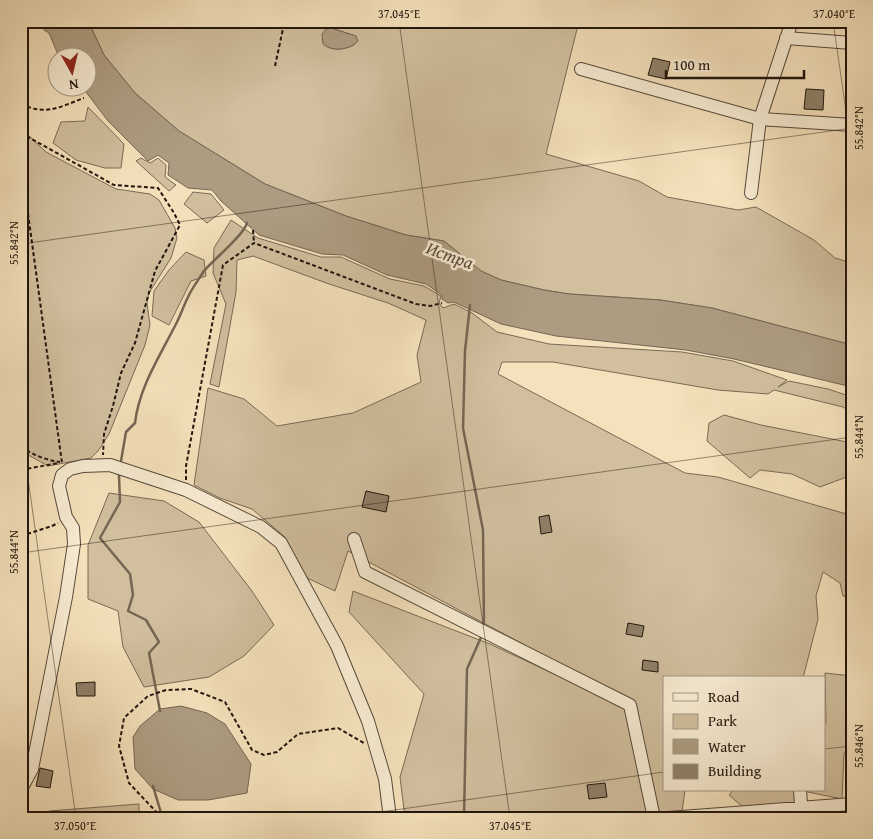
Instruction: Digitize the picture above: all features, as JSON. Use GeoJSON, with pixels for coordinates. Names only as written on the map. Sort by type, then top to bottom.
{"type":"FeatureCollection","features":[{"type":"Feature","properties":{"kind":"street"},"geometry":{"type":"LineString","coordinates":[[751,193],[760,119],[792,21]]}},
{"type":"Feature","properties":{"kind":"street"},"geometry":{"type":"LineString","coordinates":[[786,38],[852,43]]}},
{"type":"Feature","properties":{"kind":"street"},"geometry":{"type":"LineString","coordinates":[[581,69],[760,119],[852,125]]}},
{"type":"Feature","properties":{"kind":"street"},"geometry":{"type":"LineString","coordinates":[[21,784],[24,784],[32,769],[66,597],[74,544],[73,528],[66,517],[59,486],[62,475],[66,466],[110,466],[186,490],[261,527],[281,543],[337,646],[368,721],[385,779],[390,818]]}},
{"type":"Feature","properties":{"kind":"street"},"geometry":{"type":"LineString","coordinates":[[354,539],[365,572],[630,705],[654,818]]}},
{"type":"Feature","properties":{"kind":"street"},"geometry":{"type":"LineString","coordinates":[[800,792],[802,813]]}},
{"type":"Feature","properties":{"kind":"street"},"geometry":{"type":"LineString","coordinates":[[668,818],[802,813],[852,804]]}},
{"type":"Feature","properties":{"kind":"path"},"geometry":{"type":"LineString","coordinates":[[274,66],[284,24],[288,21]]}},
{"type":"Feature","properties":{"kind":"path"},"geometry":{"type":"LineString","coordinates":[[21,104],[35,110],[52,109],[84,98]]}},
{"type":"Feature","properties":{"kind":"path"},"geometry":{"type":"LineString","coordinates":[[21,133],[114,185],[158,188],[180,225],[155,271],[134,343],[121,373],[104,434],[104,456],[110,466]]}},
{"type":"Feature","properties":{"kind":"path"},"geometry":{"type":"LineString","coordinates":[[21,162],[66,466]]}},
{"type":"Feature","properties":{"kind":"path"},"geometry":{"type":"LineString","coordinates":[[253,230],[254,243]]}},
{"type":"Feature","properties":{"kind":"path"},"geometry":{"type":"LineString","coordinates":[[254,243],[416,304],[430,306],[442,303]]}},
{"type":"Feature","properties":{"kind":"path"},"geometry":{"type":"LineString","coordinates":[[186,490],[186,466],[223,265],[254,243]]}},
{"type":"Feature","properties":{"kind":"path"},"geometry":{"type":"LineString","coordinates":[[21,447],[41,458],[66,466]]}},
{"type":"Feature","properties":{"kind":"path"},"geometry":{"type":"LineString","coordinates":[[21,470],[66,466]]}},
{"type":"Feature","properties":{"kind":"path"},"geometry":{"type":"LineString","coordinates":[[21,536],[52,526],[66,517]]}},
{"type":"Feature","properties":{"kind":"path"},"geometry":{"type":"LineString","coordinates":[[162,818],[129,783],[119,746],[124,718],[148,696],[166,690],[191,689],[224,702],[252,750],[264,755],[277,752],[298,734],[338,728],[356,740],[376,748]]}},
{"type":"Feature","properties":{"kind":"green space"},"geometry":{"type":"Polygon","coordinates":[[[88,21],[579,21],[546,154],[639,181],[667,197],[738,210],[756,207],[814,240],[835,258],[852,263],[852,345],[712,308],[660,300],[569,294],[501,280],[481,271],[444,241],[406,235],[346,216],[265,184],[179,131],[135,93],[104,55],[88,21]],[[331,28],[322,39],[327,47],[341,49],[354,45],[356,36],[331,28]]]}},
{"type":"Feature","properties":{"kind":"green space"},"geometry":{"type":"Polygon","coordinates":[[[88,107],[124,144],[121,168],[105,168],[76,160],[53,143],[61,122],[85,121],[88,107]]]}},
{"type":"Feature","properties":{"kind":"green space"},"geometry":{"type":"Polygon","coordinates":[[[21,128],[46,152],[116,189],[150,194],[159,200],[175,228],[177,238],[171,258],[149,293],[147,303],[150,325],[145,345],[109,434],[91,458],[48,466],[21,451],[21,128]]]}},
{"type":"Feature","properties":{"kind":"green space"},"geometry":{"type":"Polygon","coordinates":[[[141,158],[150,163],[158,158],[166,165],[165,177],[176,185],[169,191],[136,161],[141,158]]]}},
{"type":"Feature","properties":{"kind":"green space"},"geometry":{"type":"Polygon","coordinates":[[[193,192],[211,194],[224,210],[207,223],[184,204],[193,192]]]}},
{"type":"Feature","properties":{"kind":"green space"},"geometry":{"type":"Polygon","coordinates":[[[231,220],[258,238],[321,257],[341,257],[390,279],[424,286],[441,296],[439,303],[443,308],[454,304],[472,313],[497,332],[549,344],[682,352],[733,361],[787,380],[778,387],[789,381],[828,389],[852,397],[852,413],[843,407],[774,390],[768,394],[718,390],[553,362],[502,362],[498,374],[685,473],[718,477],[852,514],[852,597],[843,596],[840,583],[823,572],[816,596],[818,619],[804,676],[663,676],[663,792],[685,792],[682,812],[657,815],[634,703],[348,551],[335,591],[303,576],[285,537],[252,509],[220,498],[194,485],[208,388],[244,399],[277,426],[353,413],[421,382],[417,355],[426,320],[388,303],[253,256],[237,260],[236,292],[219,387],[210,384],[226,304],[213,273],[214,248],[231,220]]]}},
{"type":"Feature","properties":{"kind":"green space"},"geometry":{"type":"Polygon","coordinates":[[[186,252],[204,260],[206,276],[191,281],[169,325],[152,316],[154,291],[169,270],[186,252]]]}},
{"type":"Feature","properties":{"kind":"green space"},"geometry":{"type":"Polygon","coordinates":[[[724,415],[761,425],[852,443],[852,475],[820,487],[792,474],[760,470],[750,478],[707,441],[709,423],[724,415]]]}},
{"type":"Feature","properties":{"kind":"green space"},"geometry":{"type":"Polygon","coordinates":[[[109,493],[164,501],[199,522],[252,591],[274,625],[244,656],[209,677],[144,687],[123,647],[118,611],[88,599],[88,545],[109,493]]]}},
{"type":"Feature","properties":{"kind":"green space"},"geometry":{"type":"Polygon","coordinates":[[[353,591],[490,644],[627,708],[649,818],[405,818],[400,777],[424,694],[349,612],[353,591]]]}},
{"type":"Feature","properties":{"kind":"green space"},"geometry":{"type":"Polygon","coordinates":[[[825,673],[852,676],[852,752],[844,753],[842,799],[808,792],[826,792],[825,673]]]}},
{"type":"Feature","properties":{"kind":"green space"},"geometry":{"type":"Polygon","coordinates":[[[731,792],[795,792],[796,804],[744,808],[729,795],[731,792]]]}},
{"type":"Feature","properties":{"kind":"green space"},"geometry":{"type":"Polygon","coordinates":[[[139,804],[139,818],[50,818],[49,811],[139,804]]]}},
{"type":"Feature","properties":{"kind":"green space"},"geometry":{"type":"Polygon","coordinates":[[[852,809],[852,818],[808,818],[809,812],[852,809]]]}},
{"type":"Feature","properties":{"kind":"water","name":"Истра"},"geometry":{"type":"Polygon","coordinates":[[[43,21],[88,21],[104,55],[135,93],[179,131],[265,184],[346,216],[406,235],[444,241],[481,271],[501,280],[569,294],[660,300],[712,308],[852,345],[852,387],[734,359],[686,350],[556,336],[501,324],[454,302],[448,303],[442,299],[442,295],[426,284],[387,275],[343,255],[322,254],[259,235],[221,201],[212,190],[188,188],[168,175],[169,163],[158,155],[148,161],[108,121],[91,98],[98,98],[98,48],[55,48],[49,33],[44,30],[45,24],[43,21]]]}},
{"type":"Feature","properties":{"kind":"water"},"geometry":{"type":"Polygon","coordinates":[[[331,28],[356,36],[358,41],[341,49],[327,47],[323,44],[322,34],[326,29],[331,28]]]}},
{"type":"Feature","properties":{"kind":"water"},"geometry":{"type":"Polygon","coordinates":[[[181,706],[207,713],[225,724],[251,764],[247,793],[208,800],[178,800],[153,789],[135,769],[133,737],[140,726],[160,709],[181,706]]]}},
{"type":"Feature","properties":{"kind":"building"},"geometry":{"type":"Polygon","coordinates":[[[653,58],[670,62],[666,79],[648,75],[653,58]]]}},
{"type":"Feature","properties":{"kind":"building"},"geometry":{"type":"Polygon","coordinates":[[[806,89],[824,90],[823,110],[804,109],[806,89]]]}},
{"type":"Feature","properties":{"kind":"building"},"geometry":{"type":"Polygon","coordinates":[[[366,491],[389,496],[386,512],[362,507],[366,491]]]}},
{"type":"Feature","properties":{"kind":"building"},"geometry":{"type":"Polygon","coordinates":[[[549,515],[552,532],[541,534],[539,517],[549,515]]]}},
{"type":"Feature","properties":{"kind":"building"},"geometry":{"type":"Polygon","coordinates":[[[628,623],[644,626],[642,637],[626,634],[628,623]]]}},
{"type":"Feature","properties":{"kind":"building"},"geometry":{"type":"Polygon","coordinates":[[[643,660],[658,662],[658,672],[642,670],[643,660]]]}},
{"type":"Feature","properties":{"kind":"building"},"geometry":{"type":"Polygon","coordinates":[[[95,682],[95,696],[77,696],[76,683],[95,682]]]}},
{"type":"Feature","properties":{"kind":"building"},"geometry":{"type":"Polygon","coordinates":[[[40,768],[53,771],[50,788],[36,786],[40,768]]]}},
{"type":"Feature","properties":{"kind":"building"},"geometry":{"type":"Polygon","coordinates":[[[605,783],[607,797],[589,799],[587,785],[605,783]]]}},
{"type":"Feature","properties":{"kind":"waterway"},"geometry":{"type":"LineString","coordinates":[[121,461],[126,432],[135,423],[137,410],[146,384],[190,294],[204,271],[235,240],[247,223]]}},
{"type":"Feature","properties":{"kind":"waterway"},"geometry":{"type":"LineString","coordinates":[[470,305],[465,351],[463,428],[483,530],[484,628]]}},
{"type":"Feature","properties":{"kind":"waterway"},"geometry":{"type":"LineString","coordinates":[[119,476],[120,502],[100,538],[130,574],[133,595],[128,611],[146,620],[159,642],[149,653],[160,711]]}},
{"type":"Feature","properties":{"kind":"waterway"},"geometry":{"type":"LineString","coordinates":[[464,818],[467,669],[482,635]]}},
{"type":"Feature","properties":{"kind":"waterway"},"geometry":{"type":"LineString","coordinates":[[153,786],[161,813],[159,818]]}}]}
